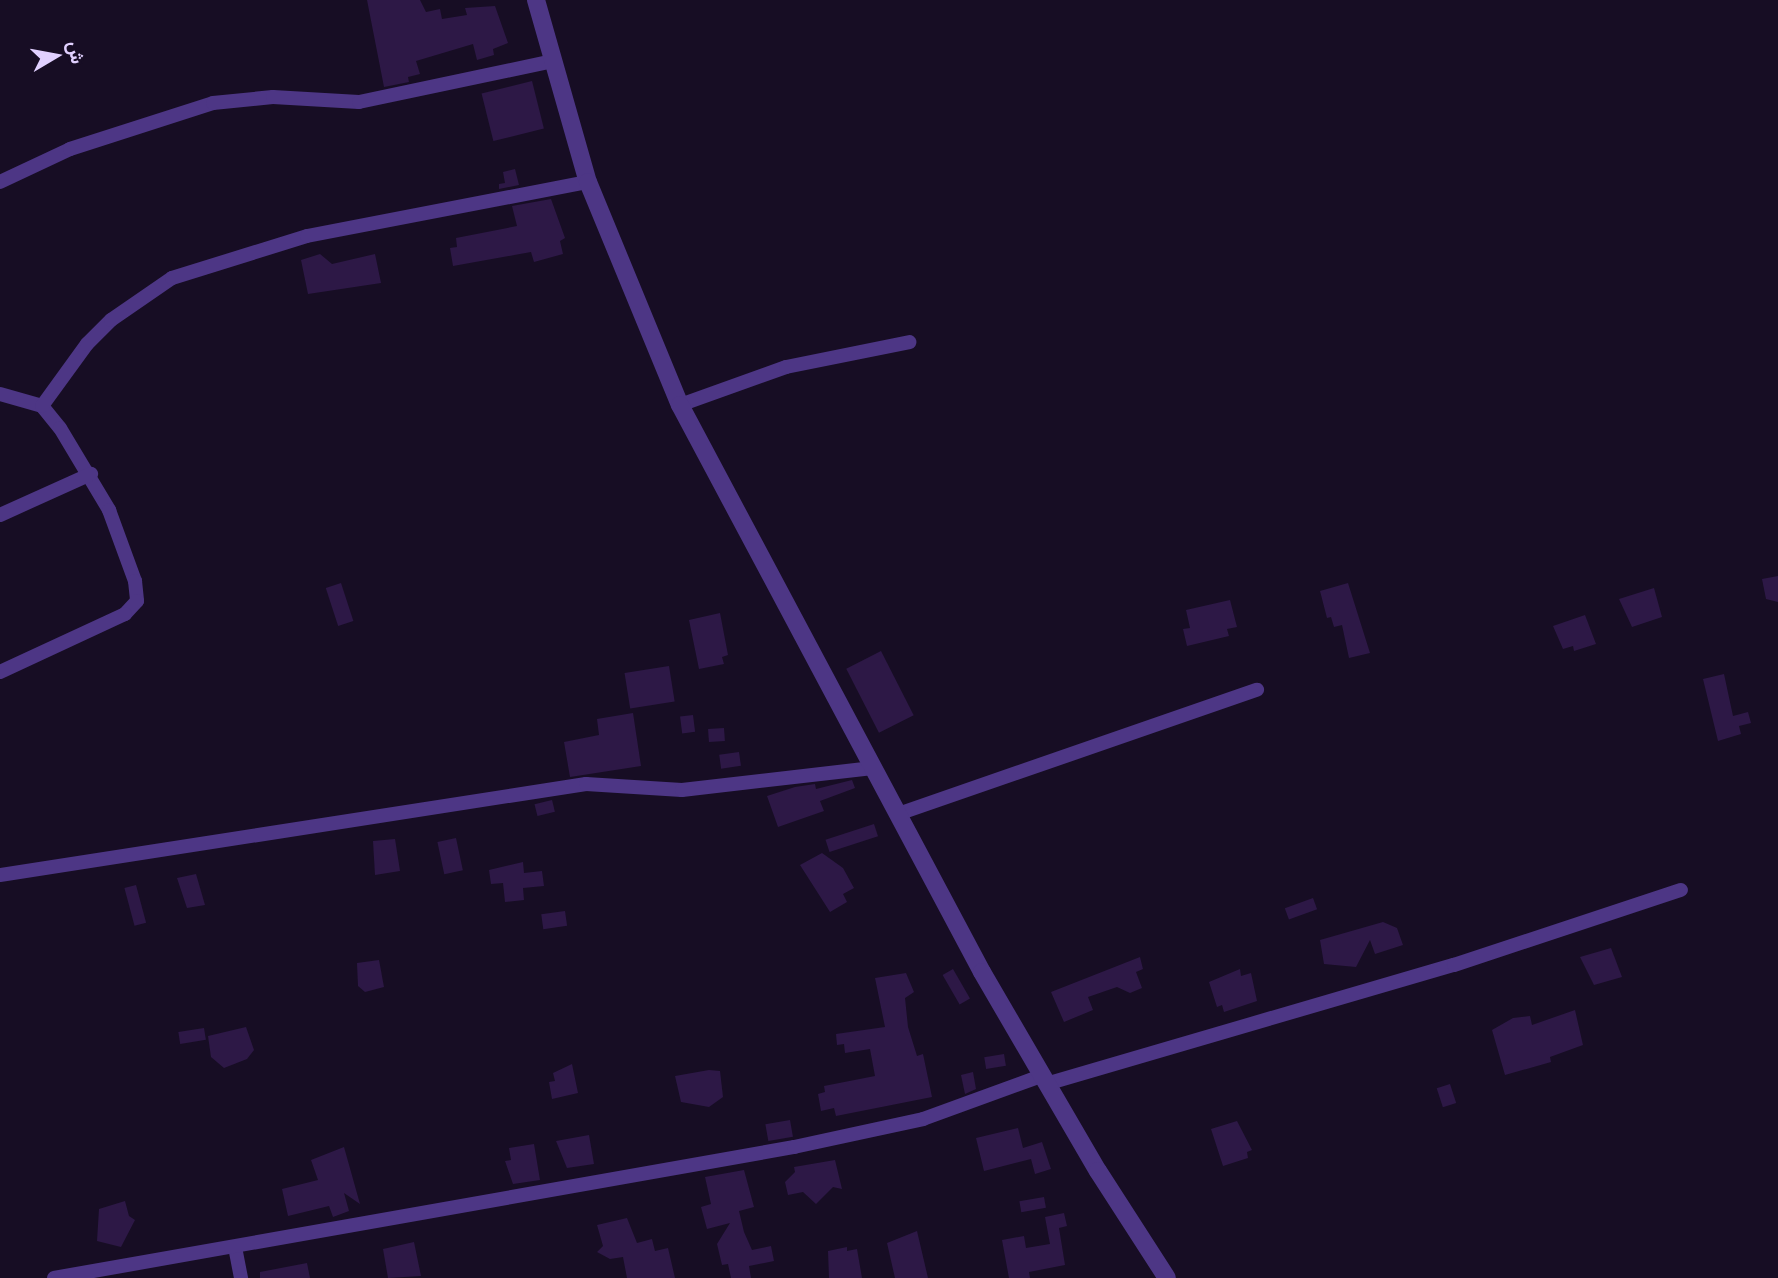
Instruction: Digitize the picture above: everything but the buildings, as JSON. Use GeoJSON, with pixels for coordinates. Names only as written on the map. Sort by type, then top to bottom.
{"type":"FeatureCollection","features":[{"type":"Feature","properties":{"kind":"street"},"geometry":{"type":"LineString","coordinates":[[536,0],[588,182],[680,405],[873,768],[1044,1080],[1167,1278]]}},
{"type":"Feature","properties":{"kind":"street"},"geometry":{"type":"LineString","coordinates":[[0,182],[70,149],[223,101],[274,97],[359,102],[554,61]]}},
{"type":"Feature","properties":{"kind":"street"},"geometry":{"type":"LineString","coordinates":[[42,406],[87,344],[111,320],[172,278],[307,236],[588,182]]}},
{"type":"Feature","properties":{"kind":"street"},"geometry":{"type":"LineString","coordinates":[[680,405],[786,367],[910,342]]}},
{"type":"Feature","properties":{"kind":"street"},"geometry":{"type":"LineString","coordinates":[[0,394],[42,406],[91,474],[109,510],[135,581],[137,601],[125,614],[0,672]]}},
{"type":"Feature","properties":{"kind":"street"},"geometry":{"type":"LineString","coordinates":[[0,516],[91,474]]}},
{"type":"Feature","properties":{"kind":"street"},"geometry":{"type":"LineString","coordinates":[[898,814],[1257,690]]}},
{"type":"Feature","properties":{"kind":"street"},"geometry":{"type":"LineString","coordinates":[[0,875],[586,784],[682,790],[873,768]]}},
{"type":"Feature","properties":{"kind":"street"},"geometry":{"type":"LineString","coordinates":[[54,1278],[807,1144],[923,1119],[1044,1080],[1466,962],[1681,890]]}},
{"type":"Feature","properties":{"kind":"street"},"geometry":{"type":"LineString","coordinates":[[235,1247],[241,1278]]}}]}
